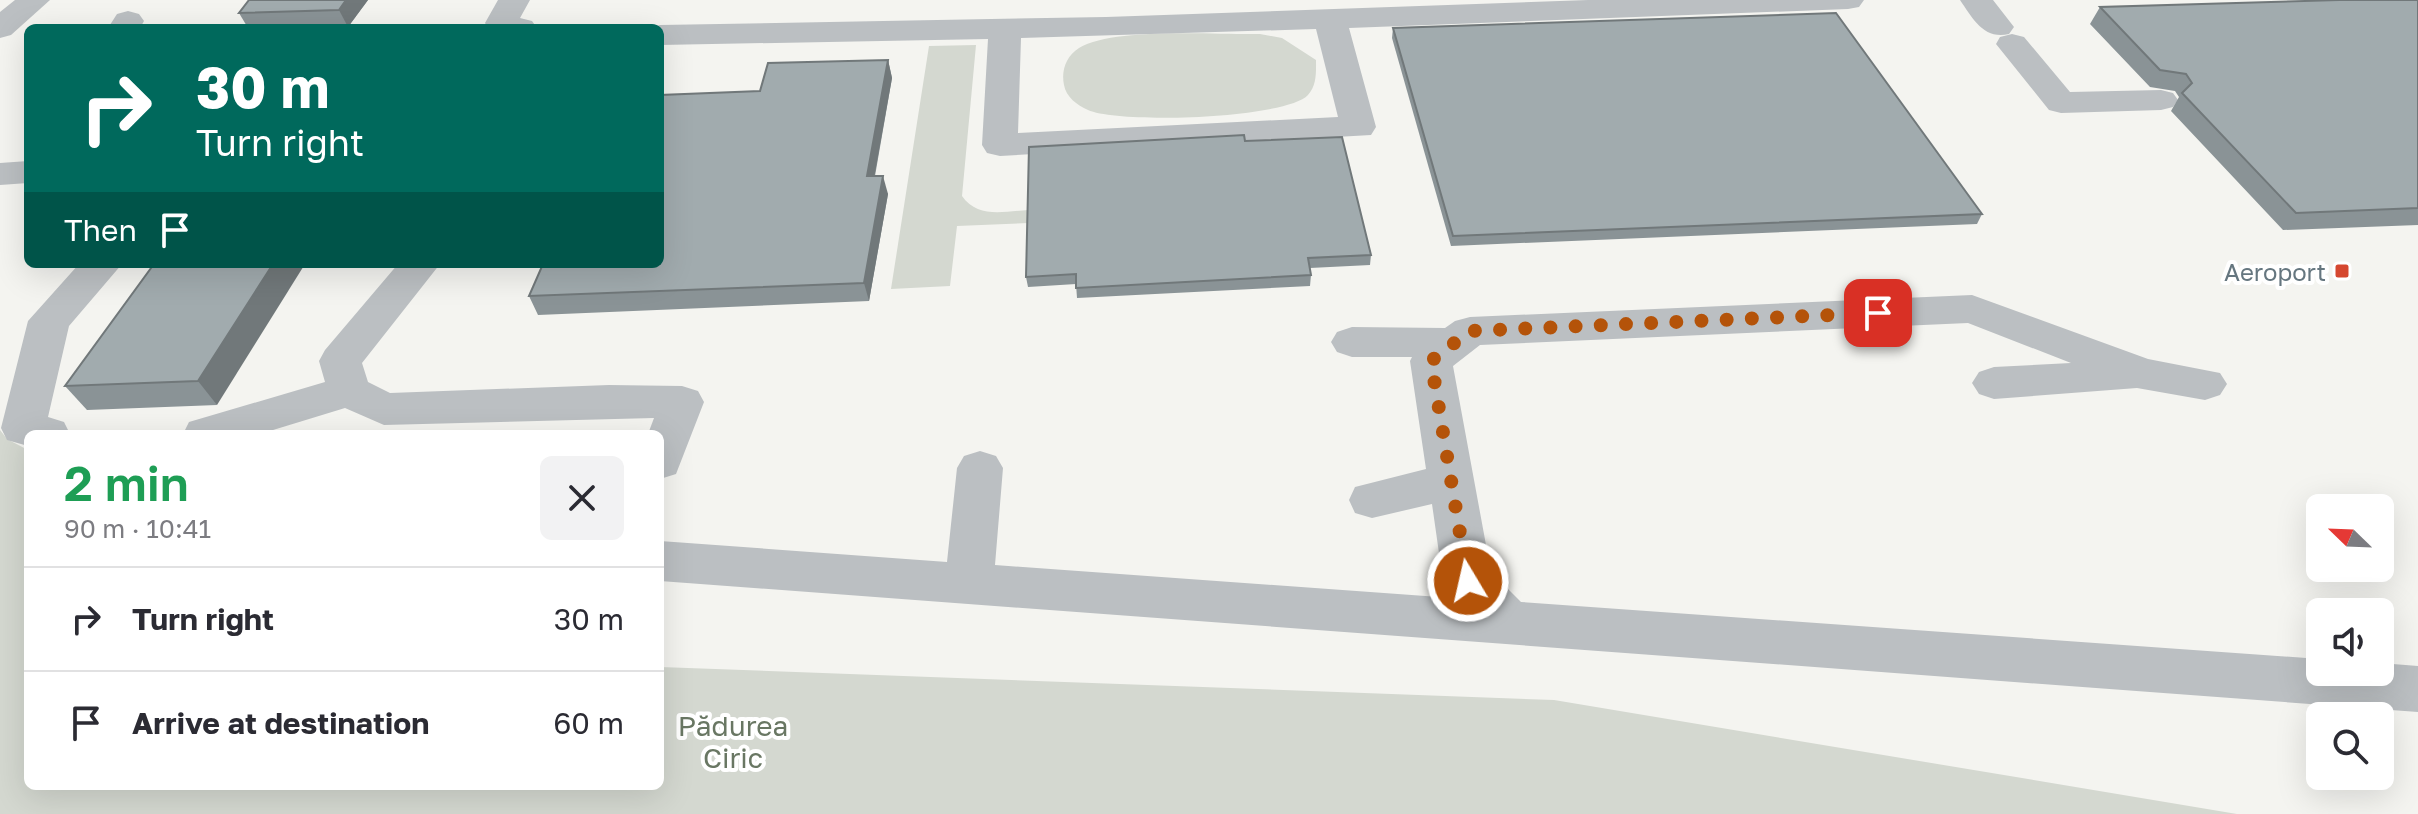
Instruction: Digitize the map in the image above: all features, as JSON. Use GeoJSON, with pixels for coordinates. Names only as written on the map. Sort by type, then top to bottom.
{"type":"FeatureCollection","features":[{"type":"Feature","properties":{"kind":"street"},"geometry":{"type":"LineString","coordinates":[[0,28],[34,0]]}},
{"type":"Feature","properties":{"kind":"street"},"geometry":{"type":"LineString","coordinates":[[664,35],[1330,19],[1848,0]]}},
{"type":"Feature","properties":{"kind":"street"},"geometry":{"type":"LineString","coordinates":[[1976,0],[2061,103],[2161,100]]}},
{"type":"Feature","properties":{"kind":"street"},"geometry":{"type":"LineString","coordinates":[[1005,28],[1000,145],[1358,127],[1330,19]]}},
{"type":"Feature","properties":{"kind":"street"},"geometry":{"type":"LineString","coordinates":[[0,174],[24,172]]}},
{"type":"Feature","properties":{"kind":"street"},"geometry":{"type":"LineString","coordinates":[[31,430],[23,428],[49,321],[98,268]]}},
{"type":"Feature","properties":{"kind":"street"},"geometry":{"type":"LineString","coordinates":[[349,391],[340,361],[417,268]]}},
{"type":"Feature","properties":{"kind":"street"},"geometry":{"type":"LineString","coordinates":[[1509,623],[1468,581],[1431,361],[1470,331],[1972,309],[2143,374],[2205,384]]}},
{"type":"Feature","properties":{"kind":"street"},"geometry":{"type":"LineString","coordinates":[[1352,342],[1454,343]]}},
{"type":"Feature","properties":{"kind":"street"},"geometry":{"type":"LineString","coordinates":[[1994,383],[2143,374]]}},
{"type":"Feature","properties":{"kind":"street"},"geometry":{"type":"LineString","coordinates":[[218,430],[349,391],[384,409],[609,401],[682,402],[664,451]]}},
{"type":"Feature","properties":{"kind":"street"},"geometry":{"type":"LineString","coordinates":[[969,583],[980,468]]}},
{"type":"Feature","properties":{"kind":"street"},"geometry":{"type":"LineString","coordinates":[[1372,500],[1451,481]]}},
{"type":"Feature","properties":{"kind":"street"},"geometry":{"type":"LineString","coordinates":[[664,561],[2418,689]]}},
{"type":"Feature","properties":{"kind":"green space"},"geometry":{"type":"Polygon","coordinates":[[[1260,34],[1282,38],[1316,60],[1314,83],[1308,95],[1293,103],[1268,109],[1165,118],[1132,117],[1088,110],[1073,100],[1065,89],[1063,74],[1068,60],[1074,51],[1095,41],[1140,35],[1260,34]]]}},
{"type":"Feature","properties":{"kind":"green space"},"geometry":{"type":"Polygon","coordinates":[[[976,45],[962,196],[968,203],[984,211],[1029,210],[1029,223],[957,226],[950,286],[891,289],[929,46],[976,45]]]}},
{"type":"Feature","properties":{"kind":"green space","name":"Pădurea Ciric"},"geometry":{"type":"Polygon","coordinates":[[[0,430],[7,439],[24,448],[24,790],[664,790],[664,667],[1554,700],[2237,814],[0,814],[0,430]]]}},
{"type":"Feature","properties":{"kind":"building"},"geometry":{"type":"Polygon","coordinates":[[[249,0],[346,0],[339,10],[239,13],[249,0]]]}},
{"type":"Feature","properties":{"kind":"building"},"geometry":{"type":"Polygon","coordinates":[[[2418,0],[2418,208],[2296,213],[2182,93],[2192,83],[2186,74],[2160,70],[2100,7],[2418,0]]]}},
{"type":"Feature","properties":{"kind":"building"},"geometry":{"type":"Polygon","coordinates":[[[1836,13],[1982,214],[1453,236],[1393,28],[1836,13]]]}},
{"type":"Feature","properties":{"kind":"building"},"geometry":{"type":"Polygon","coordinates":[[[888,60],[867,176],[883,176],[864,283],[529,296],[541,268],[664,268],[664,95],[760,91],[768,63],[888,60]]]}},
{"type":"Feature","properties":{"kind":"building"},"geometry":{"type":"Polygon","coordinates":[[[1244,135],[1245,141],[1342,137],[1371,255],[1308,258],[1311,275],[1076,288],[1076,274],[1026,277],[1029,147],[1244,135]]]}},
{"type":"Feature","properties":{"kind":"building"},"geometry":{"type":"Polygon","coordinates":[[[151,268],[270,268],[198,381],[65,386],[151,268]]]}},
{"type":"Feature","properties":{"kind":"place","name":"Aeroport"},"geometry":{"type":"Point","coordinates":[2342,271]}},
{"type":"Feature","properties":{"kind":"route"},"geometry":{"type":"LineString","coordinates":[[1468,581],[1431,361],[1470,331],[1878,313]]}}]}
